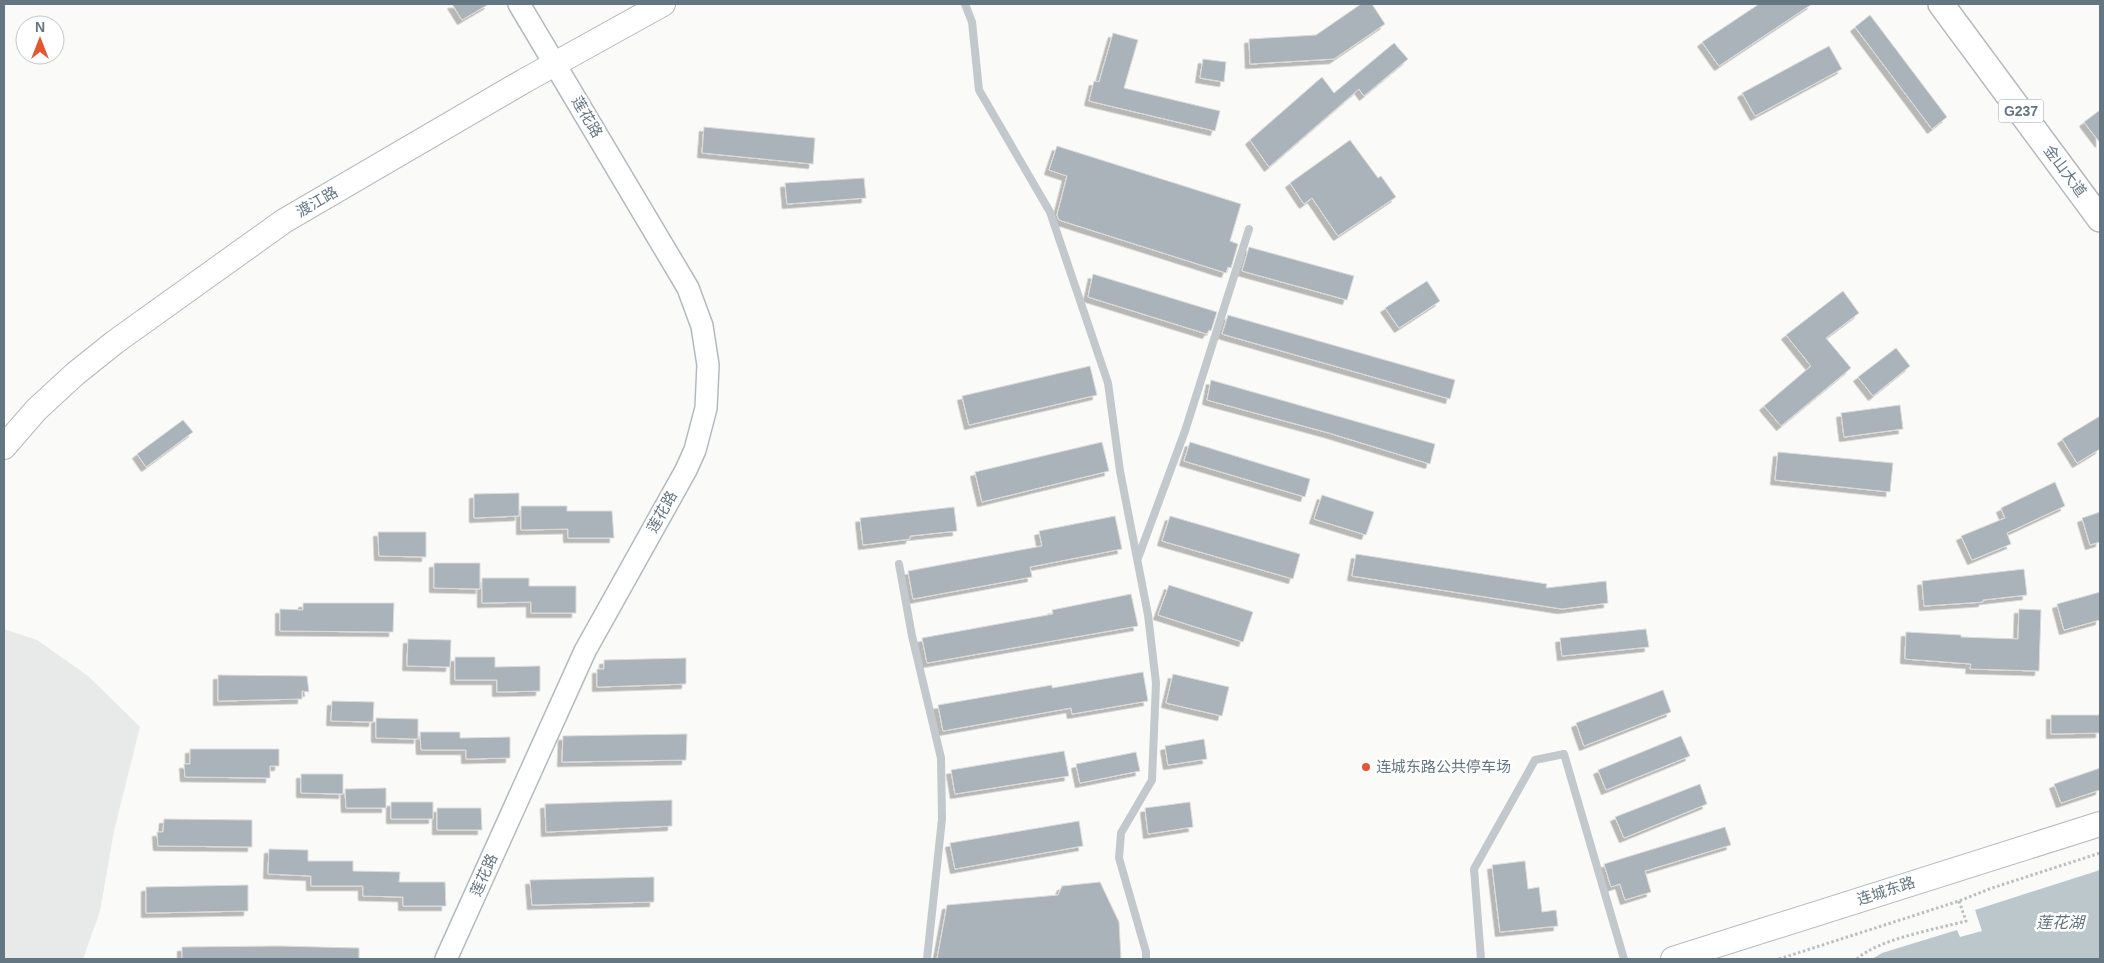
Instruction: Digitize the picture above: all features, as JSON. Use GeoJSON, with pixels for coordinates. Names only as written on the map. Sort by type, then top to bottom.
{"type":"FeatureCollection","features":[{"type":"Feature","properties":{"kind":"highway","name":"金山大道"},"geometry":{"type":"LineString","coordinates":[[1941,4],[2100,219]]}},
{"type":"Feature","properties":{"kind":"highway","name":"金山大道"},"geometry":{"type":"LineString","coordinates":[[1961,4],[2100,191]]}},
{"type":"Feature","properties":{"kind":"main road","name":"莲花路"},"geometry":{"type":"LineString","coordinates":[[446,959],[585,651],[686,470],[702,429],[706,408],[708,365],[706,345],[696,306],[688,288],[519,4]]}},
{"type":"Feature","properties":{"kind":"main road","name":"渡江路"},"geometry":{"type":"LineString","coordinates":[[4,447],[36,410],[75,374],[115,342],[284,221],[662,4]]}},
{"type":"Feature","properties":{"kind":"main road","name":"连城东路"},"geometry":{"type":"LineString","coordinates":[[1673,959],[2100,824]]}},
{"type":"Feature","properties":{"kind":"lane"},"geometry":{"type":"LineString","coordinates":[[965,4],[972,22],[979,90],[1050,212],[1108,383],[1120,471],[1148,615],[1156,683],[1152,780],[1121,833],[1119,858],[1148,957]]}},
{"type":"Feature","properties":{"kind":"lane"},"geometry":{"type":"LineString","coordinates":[[1137,559],[1185,431],[1249,228]]}},
{"type":"Feature","properties":{"kind":"lane"},"geometry":{"type":"LineString","coordinates":[[899,564],[912,636],[941,758],[942,819],[927,959]]}},
{"type":"Feature","properties":{"kind":"lane"},"geometry":{"type":"LineString","coordinates":[[1481,959],[1474,869],[1536,760],[1564,754],[1624,959]]}},
{"type":"Feature","properties":{"kind":"path"},"geometry":{"type":"LineString","coordinates":[[1779,959],[2100,853]]}},
{"type":"Feature","properties":{"kind":"path"},"geometry":{"type":"LineString","coordinates":[[1857,959],[1864,952],[1889,943],[1966,921],[1959,901]]}},
{"type":"Feature","properties":{"kind":"shaded area"},"geometry":{"type":"Polygon","coordinates":[[[4,629],[37,640],[88,676],[140,727],[114,831],[100,911],[83,959],[4,959],[4,629]]]}},
{"type":"Feature","properties":{"kind":"water","name":"莲花湖"},"geometry":{"type":"Polygon","coordinates":[[[2100,870],[2100,959],[1872,959],[1882,953],[1957,930],[1960,937],[1982,931],[1975,910],[2100,870]]]}},
{"type":"Feature","properties":{"kind":"building"},"geometry":{"type":"Polygon","coordinates":[[[452,4],[489,4],[462,20],[452,4]]]}},
{"type":"Feature","properties":{"kind":"building"},"geometry":{"type":"Polygon","coordinates":[[[1361,4],[1372,4],[1385,24],[1334,59],[1250,64],[1249,39],[1316,35],[1361,4]]]}},
{"type":"Feature","properties":{"kind":"building"},"geometry":{"type":"Polygon","coordinates":[[[1759,4],[1812,4],[1719,66],[1702,42],[1759,4]]]}},
{"type":"Feature","properties":{"kind":"building"},"geometry":{"type":"Polygon","coordinates":[[[1870,15],[1947,117],[1932,129],[1855,27],[1870,15]]]}},
{"type":"Feature","properties":{"kind":"building"},"geometry":{"type":"Polygon","coordinates":[[[1113,33],[1138,40],[1124,88],[1220,111],[1215,131],[1089,101],[1094,81],[1099,82],[1113,33]]]}},
{"type":"Feature","properties":{"kind":"building"},"geometry":{"type":"Polygon","coordinates":[[[1394,43],[1408,59],[1364,96],[1359,89],[1269,167],[1250,140],[1322,77],[1334,93],[1394,43]]]}},
{"type":"Feature","properties":{"kind":"building"},"geometry":{"type":"Polygon","coordinates":[[[1829,46],[1842,69],[1755,116],[1742,93],[1829,46]]]}},
{"type":"Feature","properties":{"kind":"building"},"geometry":{"type":"Polygon","coordinates":[[[1203,59],[1226,62],[1224,82],[1200,78],[1203,59]]]}},
{"type":"Feature","properties":{"kind":"building"},"geometry":{"type":"Polygon","coordinates":[[[2100,110],[2100,143],[2084,122],[2100,110]]]}},
{"type":"Feature","properties":{"kind":"building"},"geometry":{"type":"Polygon","coordinates":[[[704,127],[815,138],[813,164],[702,153],[704,127]]]}},
{"type":"Feature","properties":{"kind":"building"},"geometry":{"type":"Polygon","coordinates":[[[1350,140],[1378,178],[1381,176],[1396,197],[1338,236],[1312,198],[1304,204],[1290,183],[1350,140]]]}},
{"type":"Feature","properties":{"kind":"building"},"geometry":{"type":"Polygon","coordinates":[[[1057,146],[1241,204],[1230,241],[1238,244],[1231,268],[1228,267],[1226,273],[1059,220],[1057,215],[1067,176],[1049,170],[1057,146]]]}},
{"type":"Feature","properties":{"kind":"building"},"geometry":{"type":"Polygon","coordinates":[[[864,178],[866,198],[787,204],[785,183],[864,178]]]}},
{"type":"Feature","properties":{"kind":"building"},"geometry":{"type":"Polygon","coordinates":[[[1249,247],[1354,276],[1347,300],[1242,271],[1249,247]]]}},
{"type":"Feature","properties":{"kind":"building"},"geometry":{"type":"Polygon","coordinates":[[[1093,274],[1217,312],[1211,331],[1209,330],[1207,334],[1088,297],[1093,274]]]}},
{"type":"Feature","properties":{"kind":"building"},"geometry":{"type":"Polygon","coordinates":[[[1427,281],[1440,301],[1399,328],[1385,308],[1427,281]]]}},
{"type":"Feature","properties":{"kind":"building"},"geometry":{"type":"Polygon","coordinates":[[[1843,291],[1859,313],[1826,338],[1851,368],[1781,426],[1764,406],[1811,366],[1786,335],[1843,291]]]}},
{"type":"Feature","properties":{"kind":"building"},"geometry":{"type":"Polygon","coordinates":[[[1228,315],[1455,380],[1450,399],[1222,334],[1228,315]]]}},
{"type":"Feature","properties":{"kind":"building"},"geometry":{"type":"Polygon","coordinates":[[[1896,348],[1910,366],[1873,396],[1858,377],[1896,348]]]}},
{"type":"Feature","properties":{"kind":"building"},"geometry":{"type":"Polygon","coordinates":[[[1090,366],[1097,395],[969,425],[962,396],[1090,366]]]}},
{"type":"Feature","properties":{"kind":"building"},"geometry":{"type":"Polygon","coordinates":[[[1211,380],[1435,444],[1430,464],[1329,433],[1207,400],[1211,380]]]}},
{"type":"Feature","properties":{"kind":"building"},"geometry":{"type":"Polygon","coordinates":[[[1900,405],[1903,429],[1844,437],[1841,413],[1900,405]]]}},
{"type":"Feature","properties":{"kind":"building"},"geometry":{"type":"Polygon","coordinates":[[[2100,416],[2100,449],[2077,463],[2062,439],[2100,416]]]}},
{"type":"Feature","properties":{"kind":"building"},"geometry":{"type":"Polygon","coordinates":[[[183,420],[193,432],[146,467],[137,454],[183,420]]]}},
{"type":"Feature","properties":{"kind":"building"},"geometry":{"type":"Polygon","coordinates":[[[1102,442],[1109,471],[982,502],[975,472],[1102,442]]]}},
{"type":"Feature","properties":{"kind":"building"},"geometry":{"type":"Polygon","coordinates":[[[1190,442],[1310,479],[1305,497],[1184,461],[1190,442]]]}},
{"type":"Feature","properties":{"kind":"building"},"geometry":{"type":"Polygon","coordinates":[[[1778,452],[1893,463],[1890,492],[1775,480],[1778,452]]]}},
{"type":"Feature","properties":{"kind":"building"},"geometry":{"type":"Polygon","coordinates":[[[2055,482],[2065,506],[2007,533],[2011,544],[1972,560],[1961,536],[2005,518],[2001,508],[2055,482]]]}},
{"type":"Feature","properties":{"kind":"building"},"geometry":{"type":"Polygon","coordinates":[[[519,493],[519,516],[474,518],[474,494],[519,493]]]}},
{"type":"Feature","properties":{"kind":"building"},"geometry":{"type":"Polygon","coordinates":[[[1322,495],[1374,512],[1366,535],[1314,519],[1322,495]]]}},
{"type":"Feature","properties":{"kind":"building"},"geometry":{"type":"Polygon","coordinates":[[[521,506],[567,506],[567,511],[612,511],[614,538],[568,538],[568,529],[521,530],[521,506]]]}},
{"type":"Feature","properties":{"kind":"building"},"geometry":{"type":"Polygon","coordinates":[[[954,507],[957,531],[910,536],[910,539],[863,545],[860,518],[954,507]]]}},
{"type":"Feature","properties":{"kind":"building"},"geometry":{"type":"Polygon","coordinates":[[[2100,512],[2100,542],[2090,545],[2082,518],[2100,512]]]}},
{"type":"Feature","properties":{"kind":"building"},"geometry":{"type":"Polygon","coordinates":[[[1115,516],[1122,549],[1030,567],[1032,577],[913,599],[908,571],[1042,546],[1039,531],[1115,516]]]}},
{"type":"Feature","properties":{"kind":"building"},"geometry":{"type":"Polygon","coordinates":[[[1170,516],[1300,554],[1293,579],[1162,541],[1170,516]]]}},
{"type":"Feature","properties":{"kind":"building"},"geometry":{"type":"Polygon","coordinates":[[[378,532],[426,532],[426,557],[379,556],[378,532]]]}},
{"type":"Feature","properties":{"kind":"building"},"geometry":{"type":"Polygon","coordinates":[[[1356,554],[1547,584],[1546,588],[1606,581],[1608,603],[1562,609],[1352,576],[1356,554]]]}},
{"type":"Feature","properties":{"kind":"building"},"geometry":{"type":"Polygon","coordinates":[[[434,563],[480,563],[480,589],[434,588],[434,563]]]}},
{"type":"Feature","properties":{"kind":"building"},"geometry":{"type":"Polygon","coordinates":[[[2024,569],[2027,595],[1983,600],[1983,602],[1924,606],[1922,581],[2024,569]]]}},
{"type":"Feature","properties":{"kind":"building"},"geometry":{"type":"Polygon","coordinates":[[[482,578],[529,578],[529,586],[576,586],[576,613],[531,613],[531,602],[482,603],[482,578]]]}},
{"type":"Feature","properties":{"kind":"building"},"geometry":{"type":"Polygon","coordinates":[[[1169,585],[1253,612],[1243,642],[1158,615],[1169,585]]]}},
{"type":"Feature","properties":{"kind":"building"},"geometry":{"type":"Polygon","coordinates":[[[2100,592],[2100,620],[2064,630],[2057,604],[2100,592]]]}},
{"type":"Feature","properties":{"kind":"building"},"geometry":{"type":"Polygon","coordinates":[[[1131,594],[1138,626],[927,663],[922,638],[1053,614],[1052,610],[1131,594]]]}},
{"type":"Feature","properties":{"kind":"building"},"geometry":{"type":"Polygon","coordinates":[[[303,603],[394,603],[393,632],[280,631],[280,609],[303,610],[303,603]]]}},
{"type":"Feature","properties":{"kind":"building"},"geometry":{"type":"Polygon","coordinates":[[[2019,609],[2041,610],[2039,671],[1970,669],[1971,664],[1905,659],[1906,632],[1961,635],[1961,637],[2018,639],[2019,609]]]}},
{"type":"Feature","properties":{"kind":"building"},"geometry":{"type":"Polygon","coordinates":[[[1646,629],[1649,647],[1562,656],[1560,638],[1646,629]]]}},
{"type":"Feature","properties":{"kind":"building"},"geometry":{"type":"Polygon","coordinates":[[[408,639],[451,640],[450,667],[407,666],[408,639]]]}},
{"type":"Feature","properties":{"kind":"building"},"geometry":{"type":"Polygon","coordinates":[[[455,657],[495,657],[495,667],[540,666],[540,691],[497,692],[497,680],[455,680],[455,657]]]}},
{"type":"Feature","properties":{"kind":"building"},"geometry":{"type":"Polygon","coordinates":[[[686,658],[686,684],[597,687],[597,669],[604,669],[604,660],[686,658]]]}},
{"type":"Feature","properties":{"kind":"building"},"geometry":{"type":"Polygon","coordinates":[[[1143,672],[1148,701],[1072,714],[1071,708],[943,731],[938,705],[1052,685],[1052,688],[1143,672]]]}},
{"type":"Feature","properties":{"kind":"building"},"geometry":{"type":"Polygon","coordinates":[[[1173,674],[1229,687],[1222,716],[1166,703],[1173,674]]]}},
{"type":"Feature","properties":{"kind":"building"},"geometry":{"type":"Polygon","coordinates":[[[218,675],[307,676],[309,692],[302,691],[302,699],[218,701],[218,675]]]}},
{"type":"Feature","properties":{"kind":"building"},"geometry":{"type":"Polygon","coordinates":[[[1663,690],[1671,712],[1584,746],[1576,723],[1663,690]]]}},
{"type":"Feature","properties":{"kind":"building"},"geometry":{"type":"Polygon","coordinates":[[[332,701],[374,702],[373,722],[331,721],[332,701]]]}},
{"type":"Feature","properties":{"kind":"building"},"geometry":{"type":"Polygon","coordinates":[[[2051,715],[2100,715],[2100,733],[2051,734],[2051,715]]]}},
{"type":"Feature","properties":{"kind":"building"},"geometry":{"type":"Polygon","coordinates":[[[376,718],[418,719],[418,739],[376,738],[376,718]]]}},
{"type":"Feature","properties":{"kind":"building"},"geometry":{"type":"Polygon","coordinates":[[[420,732],[460,732],[460,738],[510,737],[510,758],[466,759],[466,750],[421,750],[420,732]]]}},
{"type":"Feature","properties":{"kind":"building"},"geometry":{"type":"Polygon","coordinates":[[[687,734],[686,760],[562,762],[563,736],[687,734]]]}},
{"type":"Feature","properties":{"kind":"building"},"geometry":{"type":"Polygon","coordinates":[[[1681,736],[1690,756],[1606,790],[1598,770],[1681,736]]]}},
{"type":"Feature","properties":{"kind":"building"},"geometry":{"type":"Polygon","coordinates":[[[1204,739],[1207,759],[1168,765],[1165,746],[1204,739]]]}},
{"type":"Feature","properties":{"kind":"building"},"geometry":{"type":"Polygon","coordinates":[[[190,749],[279,749],[279,766],[270,766],[270,778],[185,777],[184,764],[190,764],[190,749]]]}},
{"type":"Feature","properties":{"kind":"building"},"geometry":{"type":"Polygon","coordinates":[[[1064,751],[1069,776],[955,794],[951,770],[1064,751]]]}},
{"type":"Feature","properties":{"kind":"building"},"geometry":{"type":"Polygon","coordinates":[[[1136,752],[1140,771],[1080,783],[1076,764],[1136,752]]]}},
{"type":"Feature","properties":{"kind":"building"},"geometry":{"type":"Polygon","coordinates":[[[2100,768],[2100,790],[2061,803],[2054,784],[2100,768]]]}},
{"type":"Feature","properties":{"kind":"building"},"geometry":{"type":"Polygon","coordinates":[[[301,774],[343,774],[343,794],[301,793],[301,774]]]}},
{"type":"Feature","properties":{"kind":"building"},"geometry":{"type":"Polygon","coordinates":[[[1700,784],[1707,804],[1624,838],[1615,817],[1700,784]]]}},
{"type":"Feature","properties":{"kind":"building"},"geometry":{"type":"Polygon","coordinates":[[[386,788],[386,808],[346,808],[345,789],[386,788]]]}},
{"type":"Feature","properties":{"kind":"building"},"geometry":{"type":"Polygon","coordinates":[[[672,800],[672,826],[546,832],[545,804],[672,800]]]}},
{"type":"Feature","properties":{"kind":"building"},"geometry":{"type":"Polygon","coordinates":[[[391,802],[433,802],[433,819],[391,819],[391,802]]]}},
{"type":"Feature","properties":{"kind":"building"},"geometry":{"type":"Polygon","coordinates":[[[1190,802],[1193,827],[1148,834],[1145,808],[1190,802]]]}},
{"type":"Feature","properties":{"kind":"building"},"geometry":{"type":"Polygon","coordinates":[[[437,808],[481,808],[482,830],[437,830],[437,808]]]}},
{"type":"Feature","properties":{"kind":"building"},"geometry":{"type":"Polygon","coordinates":[[[164,819],[252,820],[252,847],[158,846],[157,832],[163,832],[164,819]]]}},
{"type":"Feature","properties":{"kind":"building"},"geometry":{"type":"Polygon","coordinates":[[[1079,821],[1083,846],[955,869],[950,843],[1079,821]]]}},
{"type":"Feature","properties":{"kind":"building"},"geometry":{"type":"Polygon","coordinates":[[[1725,827],[1731,845],[1645,871],[1651,892],[1625,900],[1620,884],[1611,887],[1604,864],[1725,827]]]}},
{"type":"Feature","properties":{"kind":"building"},"geometry":{"type":"Polygon","coordinates":[[[269,849],[308,850],[308,861],[353,861],[353,871],[400,872],[399,882],[445,882],[446,906],[403,906],[403,897],[363,896],[363,886],[311,886],[311,876],[268,874],[269,849]]]}},
{"type":"Feature","properties":{"kind":"building"},"geometry":{"type":"Polygon","coordinates":[[[1525,861],[1528,889],[1539,887],[1542,912],[1556,910],[1558,926],[1500,932],[1492,865],[1525,861]]]}},
{"type":"Feature","properties":{"kind":"building"},"geometry":{"type":"Polygon","coordinates":[[[654,877],[654,902],[532,905],[530,880],[654,877]]]}},
{"type":"Feature","properties":{"kind":"building"},"geometry":{"type":"Polygon","coordinates":[[[1100,882],[1119,922],[1121,959],[937,959],[947,905],[1058,895],[1062,886],[1100,882]]]}},
{"type":"Feature","properties":{"kind":"building"},"geometry":{"type":"Polygon","coordinates":[[[248,885],[248,911],[146,913],[146,887],[248,885]]]}},
{"type":"Feature","properties":{"kind":"building"},"geometry":{"type":"Polygon","coordinates":[[[279,946],[359,948],[359,959],[182,959],[182,947],[279,946]]]}},
{"type":"Feature","properties":{"kind":"place","name":"连城东路公共停车场"},"geometry":{"type":"Point","coordinates":[1366,767]}}]}
